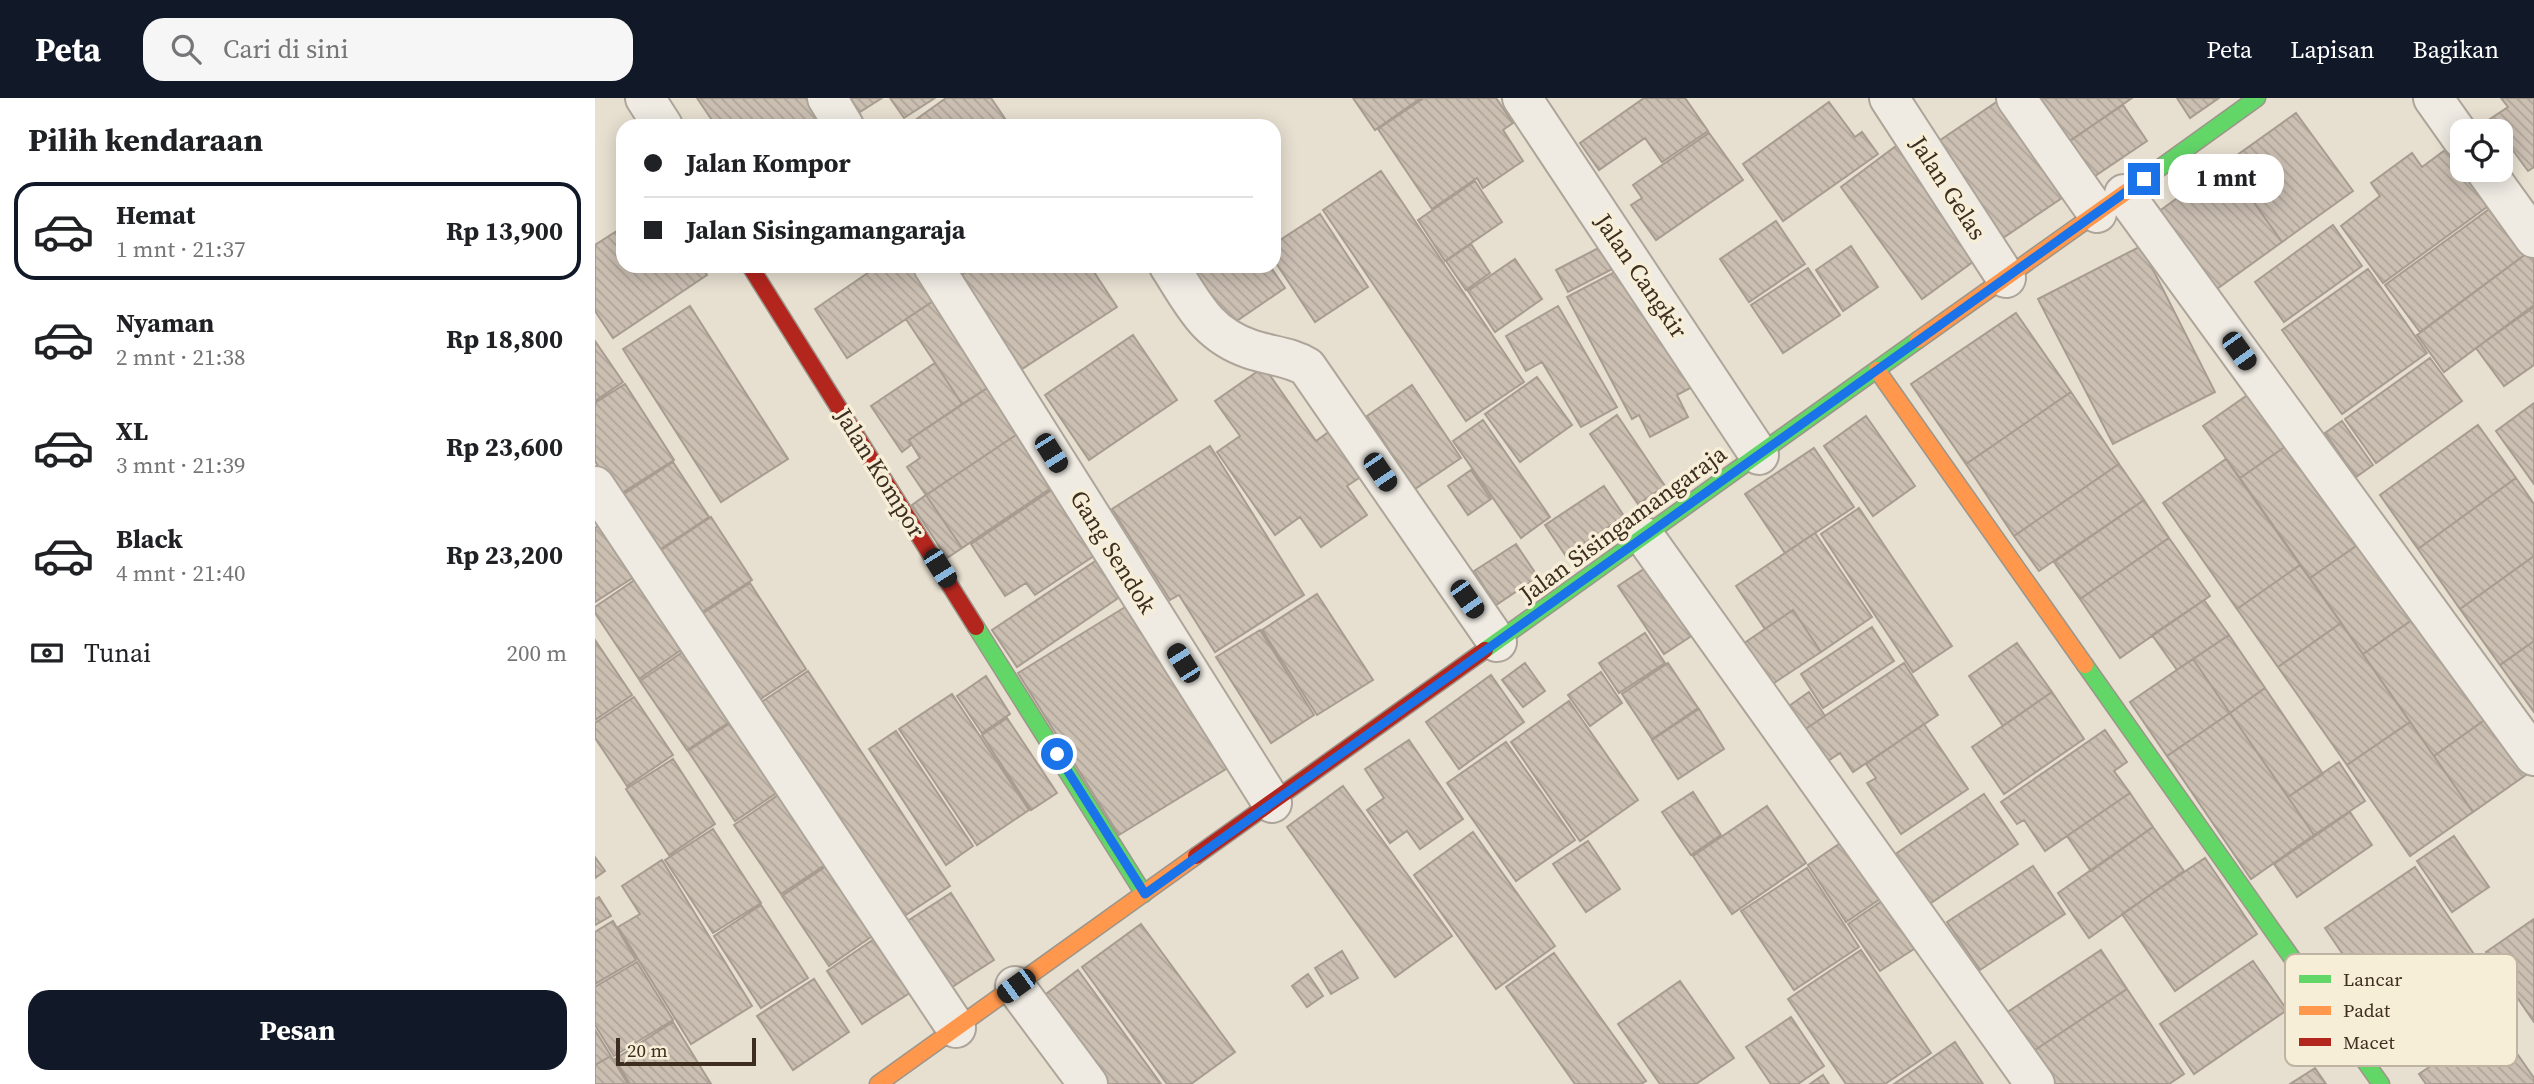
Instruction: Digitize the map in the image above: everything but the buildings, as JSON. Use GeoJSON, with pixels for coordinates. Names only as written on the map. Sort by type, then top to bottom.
{"type":"FeatureCollection","features":[{"type":"Feature","properties":{"kind":"street"},"geometry":{"type":"LineString","coordinates":[[645,98],[658,119]]}},
{"type":"Feature","properties":{"kind":"street"},"geometry":{"type":"LineString","coordinates":[[827,98],[840,119]]}},
{"type":"Feature","properties":{"kind":"street","name":"Jalan Cangkir"},"geometry":{"type":"LineString","coordinates":[[1522,98],[1759,454]]}},
{"type":"Feature","properties":{"kind":"street","name":"Jalan Gelas"},"geometry":{"type":"LineString","coordinates":[[1889,98],[2006,278]]}},
{"type":"Feature","properties":{"kind":"street"},"geometry":{"type":"LineString","coordinates":[[2016,98],[2111,203],[2534,756]]}},
{"type":"Feature","properties":{"kind":"street"},"geometry":{"type":"LineString","coordinates":[[2433,98],[2450,122]]}},
{"type":"Feature","properties":{"kind":"street","name":"Jalan Sisingamangaraja"},"geometry":{"type":"LineString","coordinates":[[878,1084],[2111,203],[2247,101]]}},
{"type":"Feature","properties":{"kind":"street"},"geometry":{"type":"LineString","coordinates":[[2494,182],[2534,238]]}},
{"type":"Feature","properties":{"kind":"street","name":"Jalan Kompor"},"geometry":{"type":"LineString","coordinates":[[754,273],[1145,894]]}},
{"type":"Feature","properties":{"kind":"street","name":"Gang Sendok"},"geometry":{"type":"LineString","coordinates":[[937,273],[1272,803]]}},
{"type":"Feature","properties":{"kind":"street"},"geometry":{"type":"LineString","coordinates":[[1174,273],[1204,320],[1223,339],[1253,350],[1296,360],[1307,367],[1497,642]]}},
{"type":"Feature","properties":{"kind":"street"},"geometry":{"type":"LineString","coordinates":[[1877,370],[2289,954]]}},
{"type":"Feature","properties":{"kind":"street"},"geometry":{"type":"LineString","coordinates":[[595,486],[956,1028]]}},
{"type":"Feature","properties":{"kind":"street"},"geometry":{"type":"LineString","coordinates":[[1645,537],[2035,1084]]}},
{"type":"Feature","properties":{"kind":"street"},"geometry":{"type":"LineString","coordinates":[[1016,986],[1088,1084]]}},
{"type":"Feature","properties":{"kind":"street"},"geometry":{"type":"LineString","coordinates":[[2368,1066],[2381,1084]]}},
{"type":"Feature","properties":{"kind":"traffic: fast"},"geometry":{"type":"LineString","coordinates":[[2150,175],[2257,98]]}},
{"type":"Feature","properties":{"kind":"traffic: fast"},"geometry":{"type":"LineString","coordinates":[[1485,650],[1918,340]]}},
{"type":"Feature","properties":{"kind":"traffic: fast"},"geometry":{"type":"LineString","coordinates":[[976,627],[1144,894]]}},
{"type":"Feature","properties":{"kind":"traffic: fast"},"geometry":{"type":"LineString","coordinates":[[2085,665],[2289,954]]}},
{"type":"Feature","properties":{"kind":"traffic: fast"},"geometry":{"type":"LineString","coordinates":[[2368,1066],[2381,1084]]}},
{"type":"Feature","properties":{"kind":"traffic: slow"},"geometry":{"type":"LineString","coordinates":[[1918,340],[2150,175]]}},
{"type":"Feature","properties":{"kind":"traffic: slow"},"geometry":{"type":"LineString","coordinates":[[1877,370],[2085,665]]}},
{"type":"Feature","properties":{"kind":"traffic: slow"},"geometry":{"type":"LineString","coordinates":[[878,1084],[1196,856]]}},
{"type":"Feature","properties":{"kind":"traffic: jam"},"geometry":{"type":"LineString","coordinates":[[754,273],[976,627]]}},
{"type":"Feature","properties":{"kind":"traffic: jam"},"geometry":{"type":"LineString","coordinates":[[1196,856],[1485,650]]}},
{"type":"Feature","properties":{"kind":"route"},"geometry":{"type":"LineString","coordinates":[[1057,754],[1145,894],[2144,179]]}}]}
